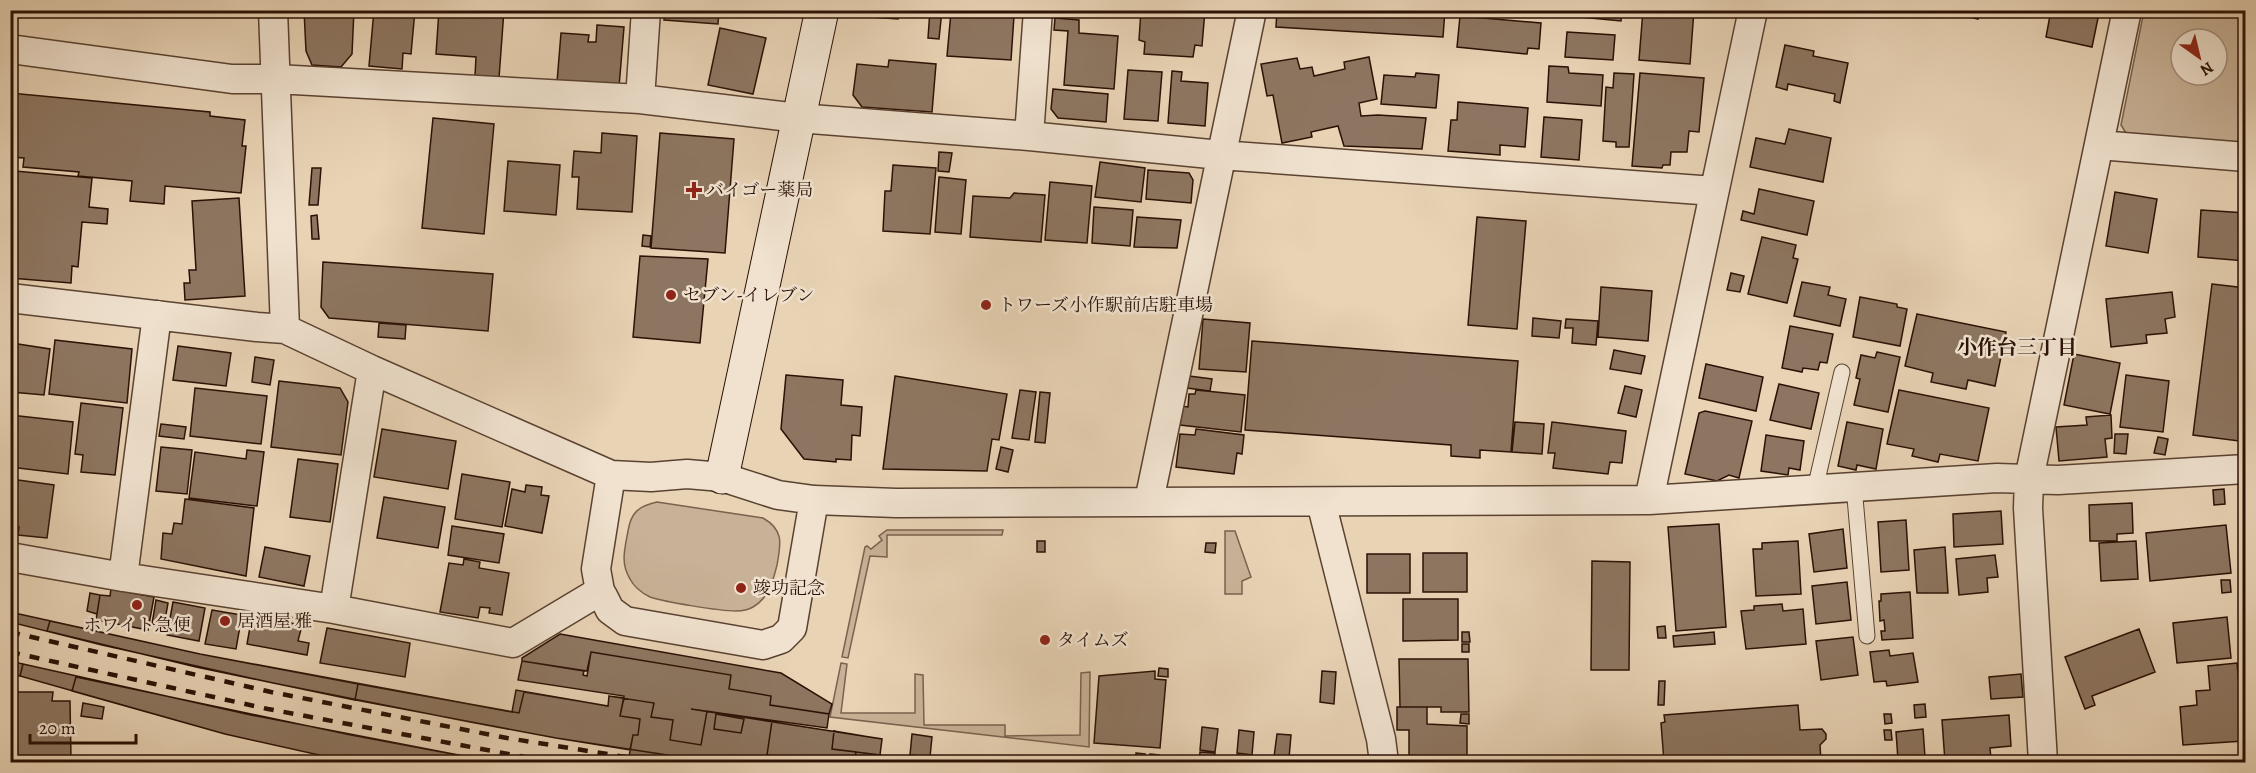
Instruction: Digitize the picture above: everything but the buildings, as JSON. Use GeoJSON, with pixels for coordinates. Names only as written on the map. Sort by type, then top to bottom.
{"type":"FeatureCollection","features":[{"type":"Feature","properties":{"kind":"street"},"geometry":{"type":"LineString","coordinates":[[273,10],[285,329]]}},
{"type":"Feature","properties":{"kind":"street"},"geometry":{"type":"LineString","coordinates":[[640,99],[646,10]]}},
{"type":"Feature","properties":{"kind":"street"},"geometry":{"type":"LineString","coordinates":[[722,477],[822,10]]}},
{"type":"Feature","properties":{"kind":"street"},"geometry":{"type":"LineString","coordinates":[[1029,136],[1038,10]]}},
{"type":"Feature","properties":{"kind":"street"},"geometry":{"type":"LineString","coordinates":[[1149,501],[1252,10]]}},
{"type":"Feature","properties":{"kind":"street"},"geometry":{"type":"LineString","coordinates":[[1649,500],[1753,10]]}},
{"type":"Feature","properties":{"kind":"street"},"geometry":{"type":"LineString","coordinates":[[2043,762],[2028,508],[2029,479],[2127,10]]}},
{"type":"Feature","properties":{"kind":"street"},"geometry":{"type":"LineString","coordinates":[[10,49],[232,79],[276,79],[640,99],[798,118],[1029,136],[1220,155],[1713,191]]}},
{"type":"Feature","properties":{"kind":"street"},"geometry":{"type":"LineString","coordinates":[[2099,145],[2246,157]]}},
{"type":"Feature","properties":{"kind":"street"},"geometry":{"type":"LineString","coordinates":[[10,298],[285,329],[372,370],[611,475],[651,477],[687,474],[722,477],[778,495],[814,500],[896,503],[1649,500],[1997,478],[2058,480],[2246,469]]}},
{"type":"Feature","properties":{"kind":"street"},"geometry":{"type":"LineString","coordinates":[[123,576],[157,315]]}},
{"type":"Feature","properties":{"kind":"street"},"geometry":{"type":"LineString","coordinates":[[334,609],[372,370]]}},
{"type":"Feature","properties":{"kind":"street"},"geometry":{"type":"LineString","coordinates":[[611,475],[596,569],[600,591],[610,610],[625,621],[763,645],[781,639],[792,628],[814,500]]}},
{"type":"Feature","properties":{"kind":"street"},"geometry":{"type":"LineString","coordinates":[[1321,502],[1381,739],[1384,762]]}},
{"type":"Feature","properties":{"kind":"street"},"geometry":{"type":"LineString","coordinates":[[10,557],[334,609],[513,643],[600,591]]}},
{"type":"Feature","properties":{"kind":"lane"},"geometry":{"type":"LineString","coordinates":[[1815,489],[1842,372]]}},
{"type":"Feature","properties":{"kind":"lane"},"geometry":{"type":"LineString","coordinates":[[1854,486],[1867,636]]}},
{"type":"Feature","properties":{"kind":"shaded area"},"geometry":{"type":"Polygon","coordinates":[[[2144,11],[2245,11],[2245,149],[2131,141],[2121,125],[2144,11]]]}},
{"type":"Feature","properties":{"kind":"shaded area"},"geometry":{"type":"Polygon","coordinates":[[[657,502],[763,518],[775,527],[780,544],[777,565],[772,583],[763,599],[749,609],[728,611],[657,599],[638,590],[627,573],[624,561],[629,524],[637,511],[657,502]]]}},
{"type":"Feature","properties":{"kind":"shaded area"},"geometry":{"type":"Polygon","coordinates":[[[887,530],[1003,530],[1002,535],[887,535],[887,557],[870,556],[848,658],[842,657],[865,547],[871,549],[882,540],[879,536],[887,530]]]}},
{"type":"Feature","properties":{"kind":"shaded area"},"geometry":{"type":"Polygon","coordinates":[[[1225,531],[1235,531],[1251,577],[1242,581],[1242,594],[1225,594],[1225,531]]]}},
{"type":"Feature","properties":{"kind":"shaded area"},"geometry":{"type":"Polygon","coordinates":[[[841,663],[847,664],[841,713],[915,713],[915,674],[923,675],[924,725],[1005,725],[1005,736],[1080,735],[1081,673],[1090,672],[1089,747],[830,717],[841,663]]]}},
{"type":"Feature","properties":{"kind":"railway"},"geometry":{"type":"LineString","coordinates":[[10,632],[271,692],[507,738],[657,762]]}},
{"type":"Feature","properties":{"kind":"railway"},"geometry":{"type":"LineString","coordinates":[[10,652],[268,709],[551,762]]}},
{"type":"Feature","properties":{"kind":"place","name":"バイゴー薬局"},"geometry":{"type":"Point","coordinates":[694,190]}},
{"type":"Feature","properties":{"kind":"place","name":"セブン-イレブン"},"geometry":{"type":"Point","coordinates":[671,295]}},
{"type":"Feature","properties":{"kind":"place","name":"トワーズ小作駅前店駐車場"},"geometry":{"type":"Point","coordinates":[986,305]}},
{"type":"Feature","properties":{"kind":"place","name":"竣功記念"},"geometry":{"type":"Point","coordinates":[741,588]}},
{"type":"Feature","properties":{"kind":"place","name":"ホワイト急便"},"geometry":{"type":"Point","coordinates":[137,605]}},
{"type":"Feature","properties":{"kind":"place","name":"居酒屋 雅"},"geometry":{"type":"Point","coordinates":[225,621]}},
{"type":"Feature","properties":{"kind":"place","name":"タイムズ"},"geometry":{"type":"Point","coordinates":[1045,640]}},
{"type":"Feature","properties":{"kind":"district","name":"小作台三丁目"},"geometry":{"type":"Point","coordinates":[2017,347]}}]}
